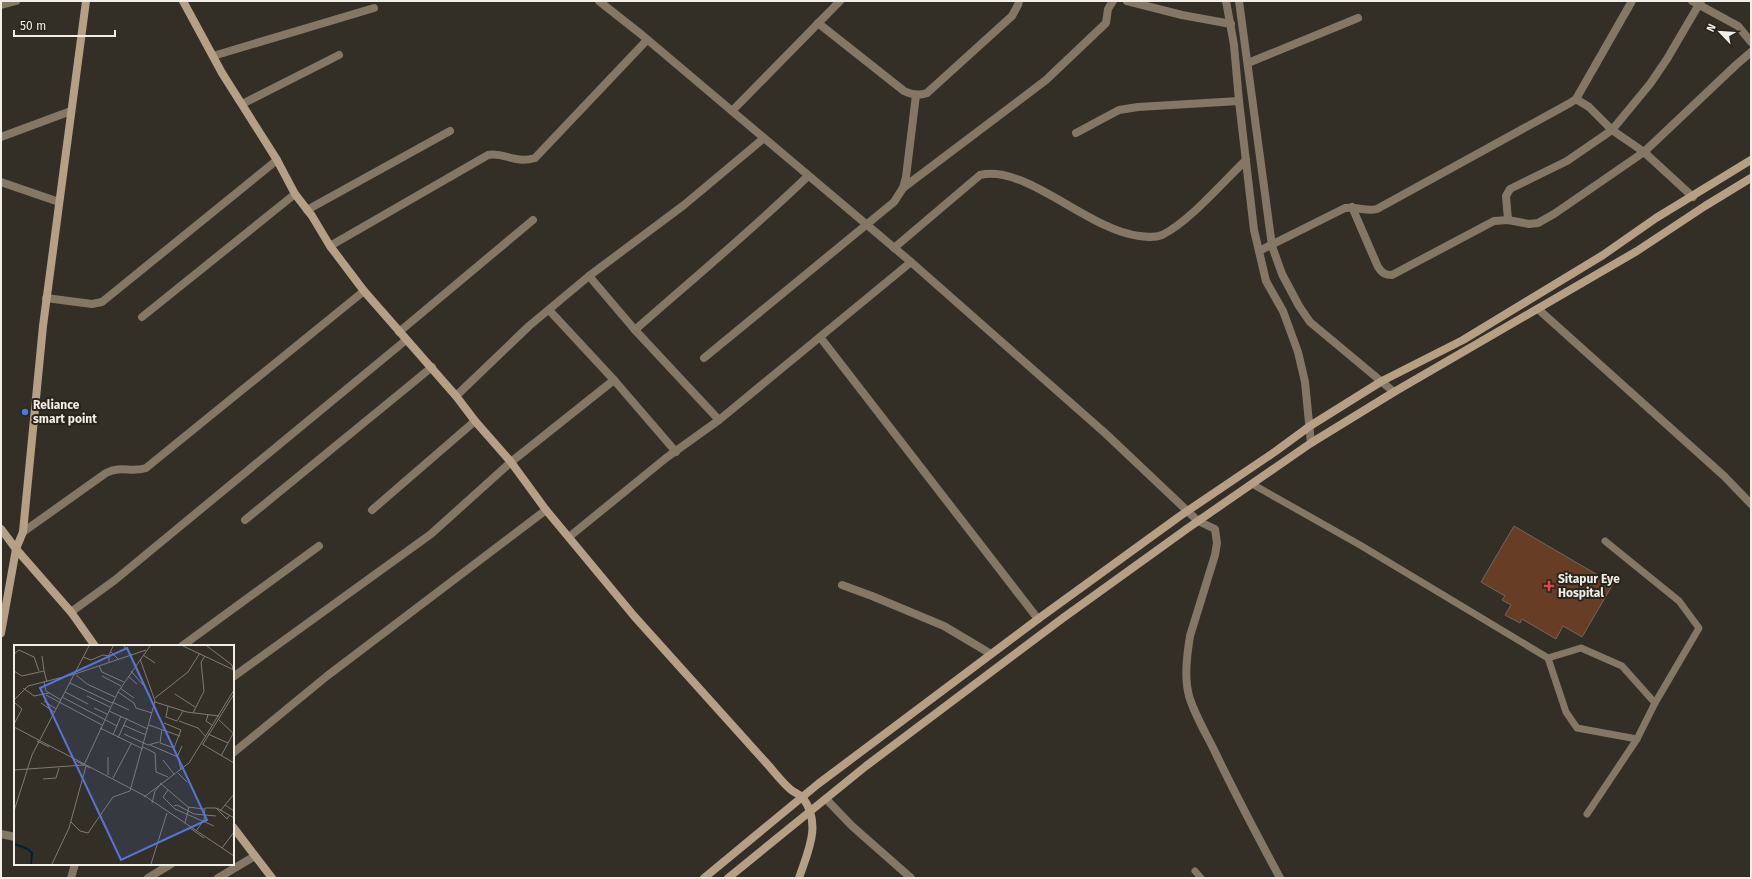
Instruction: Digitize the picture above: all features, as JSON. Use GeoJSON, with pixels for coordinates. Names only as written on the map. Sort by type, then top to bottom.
{"type":"FeatureCollection","features":[{"type":"Feature","properties":{"kind":"street"},"geometry":{"type":"LineString","coordinates":[[1,5],[16,1]]}},
{"type":"Feature","properties":{"kind":"street"},"geometry":{"type":"LineString","coordinates":[[1,633],[16,549],[23,532],[46,298],[86,1]]}},
{"type":"Feature","properties":{"kind":"street"},"geometry":{"type":"LineString","coordinates":[[183,1],[213,56],[277,160],[295,194],[330,246],[364,291],[406,340],[432,367],[475,422],[511,462],[546,510],[634,616],[791,790],[802,797],[811,812],[813,823],[812,841],[799,878]]}},
{"type":"Feature","properties":{"kind":"street"},"geometry":{"type":"LineString","coordinates":[[599,1],[911,262],[1105,433],[1198,521],[1214,529],[1217,543],[1190,636],[1186,672],[1189,695],[1225,772],[1280,878]]}},
{"type":"Feature","properties":{"kind":"street"},"geometry":{"type":"LineString","coordinates":[[732,111],[840,1]]}},
{"type":"Feature","properties":{"kind":"street"},"geometry":{"type":"LineString","coordinates":[[818,23],[904,91],[916,94],[927,92],[1012,16],[1019,1]]}},
{"type":"Feature","properties":{"kind":"street"},"geometry":{"type":"LineString","coordinates":[[1127,1],[1182,15],[1231,24]]}},
{"type":"Feature","properties":{"kind":"street"},"geometry":{"type":"LineString","coordinates":[[1226,1],[1234,45],[1254,230],[1266,281],[1283,312],[1298,352],[1306,382],[1311,443]]}},
{"type":"Feature","properties":{"kind":"street"},"geometry":{"type":"LineString","coordinates":[[1239,1],[1272,246],[1282,274],[1299,306],[1310,322],[1394,392]]}},
{"type":"Feature","properties":{"kind":"street"},"geometry":{"type":"LineString","coordinates":[[1259,251],[1272,246],[1345,208],[1352,206],[1373,210],[1377,209],[1570,104],[1576,99],[1632,1]]}},
{"type":"Feature","properties":{"kind":"street"},"geometry":{"type":"LineString","coordinates":[[1508,220],[1506,196],[1510,190],[1567,161],[1612,130],[1650,84],[1667,59],[1697,2],[1738,26],[1751,42]]}},
{"type":"Feature","properties":{"kind":"street"},"geometry":{"type":"LineString","coordinates":[[903,188],[1046,80],[1106,24],[1109,3]]}},
{"type":"Feature","properties":{"kind":"street"},"geometry":{"type":"LineString","coordinates":[[213,56],[374,8]]}},
{"type":"Feature","properties":{"kind":"street"},"geometry":{"type":"LineString","coordinates":[[1248,63],[1358,18]]}},
{"type":"Feature","properties":{"kind":"street"},"geometry":{"type":"LineString","coordinates":[[330,246],[488,155],[495,154],[517,161],[525,161],[534,158],[647,40]]}},
{"type":"Feature","properties":{"kind":"street"},"geometry":{"type":"LineString","coordinates":[[1352,206],[1378,267],[1382,273],[1387,276],[1392,275],[1494,221],[1508,220],[1529,224],[1538,223],[1554,214],[1644,152],[1751,52]]}},
{"type":"Feature","properties":{"kind":"street"},"geometry":{"type":"LineString","coordinates":[[242,104],[339,55]]}},
{"type":"Feature","properties":{"kind":"street"},"geometry":{"type":"LineString","coordinates":[[704,358],[894,202],[903,188],[906,177],[916,94]]}},
{"type":"Feature","properties":{"kind":"street"},"geometry":{"type":"LineString","coordinates":[[1576,99],[1589,107],[1612,130],[1644,152],[1693,196]]}},
{"type":"Feature","properties":{"kind":"street"},"geometry":{"type":"LineString","coordinates":[[1076,132],[1119,110],[1239,101]]}},
{"type":"Feature","properties":{"kind":"street"},"geometry":{"type":"LineString","coordinates":[[1,137],[71,111]]}},
{"type":"Feature","properties":{"kind":"street"},"geometry":{"type":"LineString","coordinates":[[307,210],[450,131]]}},
{"type":"Feature","properties":{"kind":"street"},"geometry":{"type":"LineString","coordinates":[[456,396],[529,326],[589,276],[684,206],[764,138]]}},
{"type":"Feature","properties":{"kind":"street"},"geometry":{"type":"LineString","coordinates":[[46,298],[92,304],[102,302],[277,160]]}},
{"type":"Feature","properties":{"kind":"street"},"geometry":{"type":"LineString","coordinates":[[894,248],[980,175],[988,173],[1001,174],[1021,180],[1109,228],[1131,235],[1154,238],[1186,219],[1246,160]]}},
{"type":"Feature","properties":{"kind":"street"},"geometry":{"type":"LineString","coordinates":[[704,878],[802,797],[1038,619],[1188,511],[1310,426],[1382,381],[1463,340],[1603,255],[1656,218],[1751,160]]}},
{"type":"Feature","properties":{"kind":"street"},"geometry":{"type":"LineString","coordinates":[[635,330],[730,246],[762,220],[808,176]]}},
{"type":"Feature","properties":{"kind":"street"},"geometry":{"type":"LineString","coordinates":[[728,878],[866,766],[1064,618],[1198,521],[1311,443],[1394,392],[1637,251],[1705,206],[1751,178]]}},
{"type":"Feature","properties":{"kind":"street"},"geometry":{"type":"LineString","coordinates":[[1,182],[59,202]]}},
{"type":"Feature","properties":{"kind":"street"},"geometry":{"type":"LineString","coordinates":[[142,317],[295,194]]}},
{"type":"Feature","properties":{"kind":"street"},"geometry":{"type":"LineString","coordinates":[[399,332],[533,220]]}},
{"type":"Feature","properties":{"kind":"street"},"geometry":{"type":"LineString","coordinates":[[569,537],[676,452],[719,420],[911,262]]}},
{"type":"Feature","properties":{"kind":"street"},"geometry":{"type":"LineString","coordinates":[[589,276],[635,330],[719,420]]}},
{"type":"Feature","properties":{"kind":"street"},"geometry":{"type":"LineString","coordinates":[[23,532],[106,473],[115,469],[135,471],[146,468],[364,291]]}},
{"type":"Feature","properties":{"kind":"street"},"geometry":{"type":"LineString","coordinates":[[1538,309],[1724,476],[1751,504]]}},
{"type":"Feature","properties":{"kind":"street"},"geometry":{"type":"LineString","coordinates":[[549,310],[614,380],[676,452]]}},
{"type":"Feature","properties":{"kind":"street"},"geometry":{"type":"LineString","coordinates":[[820,337],[1038,619]]}},
{"type":"Feature","properties":{"kind":"street"},"geometry":{"type":"LineString","coordinates":[[71,612],[115,580],[406,340]]}},
{"type":"Feature","properties":{"kind":"street"},"geometry":{"type":"LineString","coordinates":[[245,520],[432,367]]}},
{"type":"Feature","properties":{"kind":"street"},"geometry":{"type":"LineString","coordinates":[[234,676],[431,534],[511,462],[614,380]]}},
{"type":"Feature","properties":{"kind":"street"},"geometry":{"type":"LineString","coordinates":[[372,510],[475,422]]}},
{"type":"Feature","properties":{"kind":"street"},"geometry":{"type":"LineString","coordinates":[[234,752],[327,676],[546,510]]}},
{"type":"Feature","properties":{"kind":"street"},"geometry":{"type":"LineString","coordinates":[[1,529],[16,549],[71,612],[95,645]]}},
{"type":"Feature","properties":{"kind":"street"},"geometry":{"type":"LineString","coordinates":[[183,645],[319,546]]}},
{"type":"Feature","properties":{"kind":"street"},"geometry":{"type":"LineString","coordinates":[[842,585],[944,626],[992,654]]}},
{"type":"Feature","properties":{"kind":"street"},"geometry":{"type":"LineString","coordinates":[[826,799],[852,826],[912,878]]}},
{"type":"Feature","properties":{"kind":"street"},"geometry":{"type":"LineString","coordinates":[[234,828],[272,878]]}},
{"type":"Feature","properties":{"kind":"street"},"geometry":{"type":"LineString","coordinates":[[1,834],[14,837]]}},
{"type":"Feature","properties":{"kind":"street"},"geometry":{"type":"LineString","coordinates":[[218,878],[256,856]]}},
{"type":"Feature","properties":{"kind":"street"},"geometry":{"type":"LineString","coordinates":[[71,878],[75,865]]}},
{"type":"Feature","properties":{"kind":"street"},"geometry":{"type":"LineString","coordinates":[[148,878],[169,865]]}},
{"type":"Feature","properties":{"kind":"lane"},"geometry":{"type":"LineString","coordinates":[[1252,484],[1360,546],[1548,658],[1566,712],[1577,728],[1637,739]]}},
{"type":"Feature","properties":{"kind":"lane"},"geometry":{"type":"LineString","coordinates":[[1587,814],[1637,739],[1655,703],[1700,628],[1679,601],[1605,541]]}},
{"type":"Feature","properties":{"kind":"lane"},"geometry":{"type":"LineString","coordinates":[[1548,658],[1581,648],[1622,666],[1655,703]]}},
{"type":"Feature","properties":{"kind":"lane"},"geometry":{"type":"LineString","coordinates":[[1195,871],[1201,878]]}},
{"type":"Feature","properties":{"kind":"building"},"geometry":{"type":"Polygon","coordinates":[[[1514,526],[1613,584],[1582,637],[1563,626],[1556,639],[1522,619],[1520,623],[1505,615],[1511,605],[1502,600],[1505,596],[1481,582],[1514,526]]]}},
{"type":"Feature","properties":{"kind":"place","name":"Reliance smart point"},"geometry":{"type":"Point","coordinates":[25,412]}},
{"type":"Feature","properties":{"kind":"place","name":"Sitapur Eye Hospital"},"geometry":{"type":"Point","coordinates":[1549,586]}}]}
